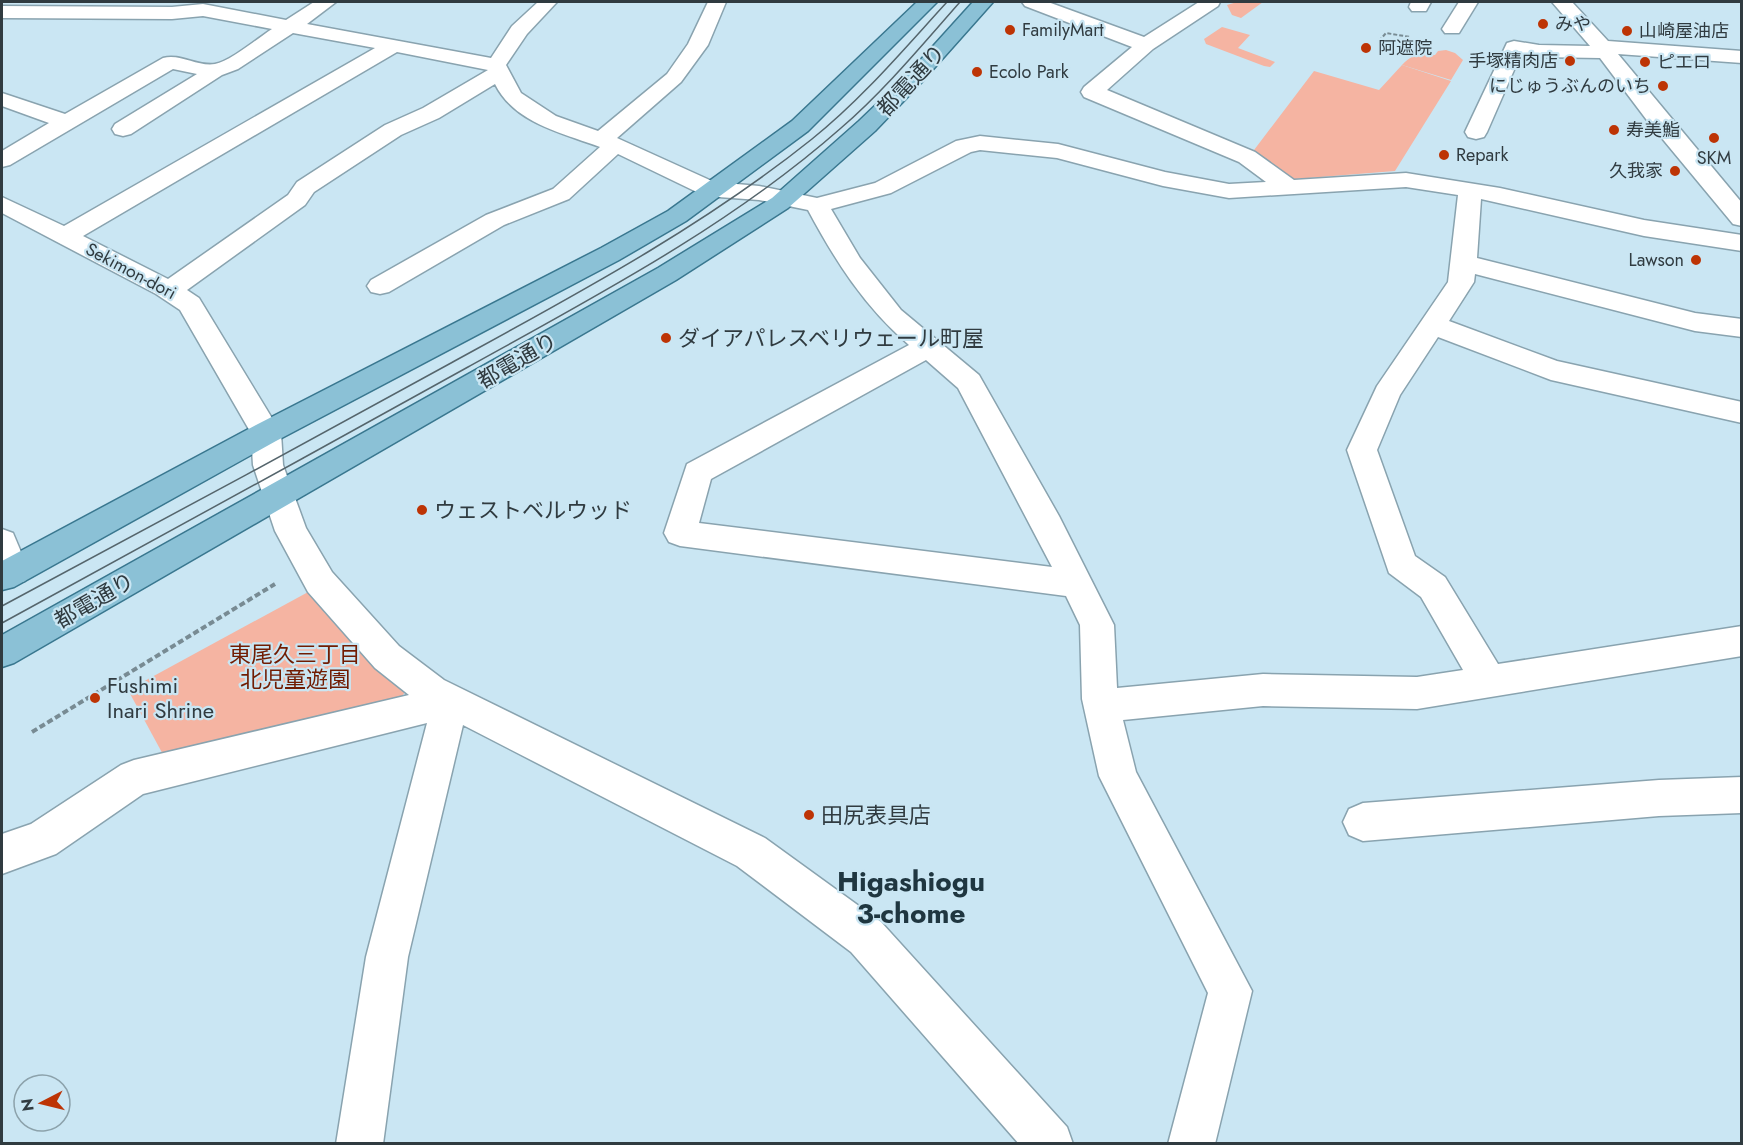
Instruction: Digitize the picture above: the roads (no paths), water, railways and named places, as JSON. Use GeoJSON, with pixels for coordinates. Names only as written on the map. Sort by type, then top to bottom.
{"type":"FeatureCollection","features":[{"type":"Feature","properties":{"kind":"main road","name":"都電通り"},"geometry":{"type":"LineString","coordinates":[[4,556],[266,433],[610,254],[677,216],[800,126],[922,2]]}},
{"type":"Feature","properties":{"kind":"main road","name":"都電通り"},"geometry":{"type":"LineString","coordinates":[[2,652],[667,274],[801,201],[982,2]]}},
{"type":"Feature","properties":{"kind":"street"},"geometry":{"type":"LineString","coordinates":[[123,129],[215,71],[231,65],[326,2]]}},
{"type":"Feature","properties":{"kind":"street"},"geometry":{"type":"LineString","coordinates":[[169,290],[297,201],[305,187],[393,130],[431,112],[483,80],[498,68],[519,30],[548,2]]}},
{"type":"Feature","properties":{"kind":"street"},"geometry":{"type":"LineString","coordinates":[[380,286],[495,220],[561,194],[605,155],[608,141],[674,78],[698,45],[717,2]]}},
{"type":"Feature","properties":{"kind":"street"},"geometry":{"type":"LineString","coordinates":[[1032,2],[1146,45]]}},
{"type":"Feature","properties":{"kind":"street"},"geometry":{"type":"LineString","coordinates":[[1212,2],[1146,45],[1092,92],[1247,157],[1290,189]]}},
{"type":"Feature","properties":{"kind":"street"},"geometry":{"type":"LineString","coordinates":[[1452,29],[1468,2]]}},
{"type":"Feature","properties":{"kind":"street"},"geometry":{"type":"LineString","coordinates":[[1562,2],[1740,215]]}},
{"type":"Feature","properties":{"kind":"street"},"geometry":{"type":"LineString","coordinates":[[2,32],[23,21],[36,7]]}},
{"type":"Feature","properties":{"kind":"street"},"geometry":{"type":"LineString","coordinates":[[2,12],[36,7],[52,10],[172,13],[203,10],[498,68]]}},
{"type":"Feature","properties":{"kind":"street"},"geometry":{"type":"LineString","coordinates":[[64,236],[392,47]]}},
{"type":"Feature","properties":{"kind":"street"},"geometry":{"type":"LineString","coordinates":[[1476,132],[1514,47],[1539,51],[1604,50],[1742,57]]}},
{"type":"Feature","properties":{"kind":"street"},"geometry":{"type":"LineString","coordinates":[[2,160],[170,62],[215,71]]}},
{"type":"Feature","properties":{"kind":"street"},"geometry":{"type":"LineString","coordinates":[[498,68],[512,97],[548,121],[608,141],[714,190],[801,201],[883,188],[964,146],[980,143],[1058,151],[1163,179],[1228,191],[1290,189],[1406,180],[1500,195],[1644,228],[1742,243]]}},
{"type":"Feature","properties":{"kind":"street"},"geometry":{"type":"LineString","coordinates":[[2,99],[66,122]]}},
{"type":"Feature","properties":{"kind":"street"},"geometry":{"type":"LineString","coordinates":[[1470,190],[1461,282],[1387,393],[1362,450],[1401,564],[1433,587],[1489,681]]}},
{"type":"Feature","properties":{"kind":"street"},"geometry":{"type":"LineString","coordinates":[[801,201],[892,316],[969,382],[1032,495],[1097,625],[1102,706],[1118,776],[1230,991],[1191,1143]]}},
{"type":"Feature","properties":{"kind":"street","name":"Sekimon-dori"},"geometry":{"type":"LineString","coordinates":[[2,204],[169,290],[190,304],[266,433]]}},
{"type":"Feature","properties":{"kind":"street"},"geometry":{"type":"LineString","coordinates":[[1464,263],[1695,322],[1742,328]]}},
{"type":"Feature","properties":{"kind":"street"},"geometry":{"type":"LineString","coordinates":[[1434,325],[1551,370],[1742,413]]}},
{"type":"Feature","properties":{"kind":"street"},"geometry":{"type":"LineString","coordinates":[[928,347],[698,472],[680,533],[1077,584]]}},
{"type":"Feature","properties":{"kind":"street"},"geometry":{"type":"LineString","coordinates":[[266,433],[268,465],[291,531],[320,582],[387,657],[431,691],[751,852],[866,938],[1050,1143]]}},
{"type":"Feature","properties":{"kind":"street"},"geometry":{"type":"LineString","coordinates":[[1102,706],[1263,690],[1417,693],[1742,641]]}},
{"type":"Feature","properties":{"kind":"street"},"geometry":{"type":"LineString","coordinates":[[2,854],[42,840],[135,778],[451,701]]}},
{"type":"Feature","properties":{"kind":"street"},"geometry":{"type":"LineString","coordinates":[[358,1143],[387,957],[451,701]]}},
{"type":"Feature","properties":{"kind":"street"},"geometry":{"type":"LineString","coordinates":[[1363,822],[1659,798],[1742,795]]}},
{"type":"Feature","properties":{"kind":"tram line"},"geometry":{"type":"LineString","coordinates":[[2,606],[544,312],[682,231],[770,171],[830,124],[882,73],[947,2]]}},
{"type":"Feature","properties":{"kind":"tram line"},"geometry":{"type":"LineString","coordinates":[[2,623],[565,313],[708,228],[754,197],[841,128],[888,83],[960,2]]}},
{"type":"Feature","properties":{"kind":"place","name":"みや"},"geometry":{"type":"Point","coordinates":[1543,24]}},
{"type":"Feature","properties":{"kind":"place","name":"FamilyMart"},"geometry":{"type":"Point","coordinates":[1010,30]}},
{"type":"Feature","properties":{"kind":"place","name":"山崎屋油店"},"geometry":{"type":"Point","coordinates":[1627,31]}},
{"type":"Feature","properties":{"kind":"place","name":"阿遮院"},"geometry":{"type":"Point","coordinates":[1366,48]}},
{"type":"Feature","properties":{"kind":"place","name":"手塚精肉店"},"geometry":{"type":"Point","coordinates":[1570,61]}},
{"type":"Feature","properties":{"kind":"place","name":"ピエロ"},"geometry":{"type":"Point","coordinates":[1645,62]}},
{"type":"Feature","properties":{"kind":"place","name":"Ecolo Park"},"geometry":{"type":"Point","coordinates":[977,72]}},
{"type":"Feature","properties":{"kind":"place","name":"にじゅうぶんのいち"},"geometry":{"type":"Point","coordinates":[1663,86]}},
{"type":"Feature","properties":{"kind":"place","name":"寿美鮨"},"geometry":{"type":"Point","coordinates":[1614,130]}},
{"type":"Feature","properties":{"kind":"place","name":"SKM"},"geometry":{"type":"Point","coordinates":[1714,138]}},
{"type":"Feature","properties":{"kind":"place","name":"Repark"},"geometry":{"type":"Point","coordinates":[1444,155]}},
{"type":"Feature","properties":{"kind":"place","name":"久我家"},"geometry":{"type":"Point","coordinates":[1675,171]}},
{"type":"Feature","properties":{"kind":"place","name":"Lawson"},"geometry":{"type":"Point","coordinates":[1696,260]}},
{"type":"Feature","properties":{"kind":"place","name":"ダイアパレスベリウェール町屋"},"geometry":{"type":"Point","coordinates":[666,338]}},
{"type":"Feature","properties":{"kind":"place","name":"ウェストベルウッド"},"geometry":{"type":"Point","coordinates":[422,510]}},
{"type":"Feature","properties":{"kind":"place","name":"Fushimi Inari Shrine"},"geometry":{"type":"Point","coordinates":[95,698]}},
{"type":"Feature","properties":{"kind":"place","name":"田尻表具店"},"geometry":{"type":"Point","coordinates":[809,815]}},
{"type":"Feature","properties":{"kind":"district","name":"Higashiogu 3-chome"},"geometry":{"type":"Point","coordinates":[911,897]}},
{"type":"Feature","properties":{"kind":"park label","name":"東尾久三丁目 北児童遊園"},"geometry":{"type":"Point","coordinates":[295,666]}}]}
